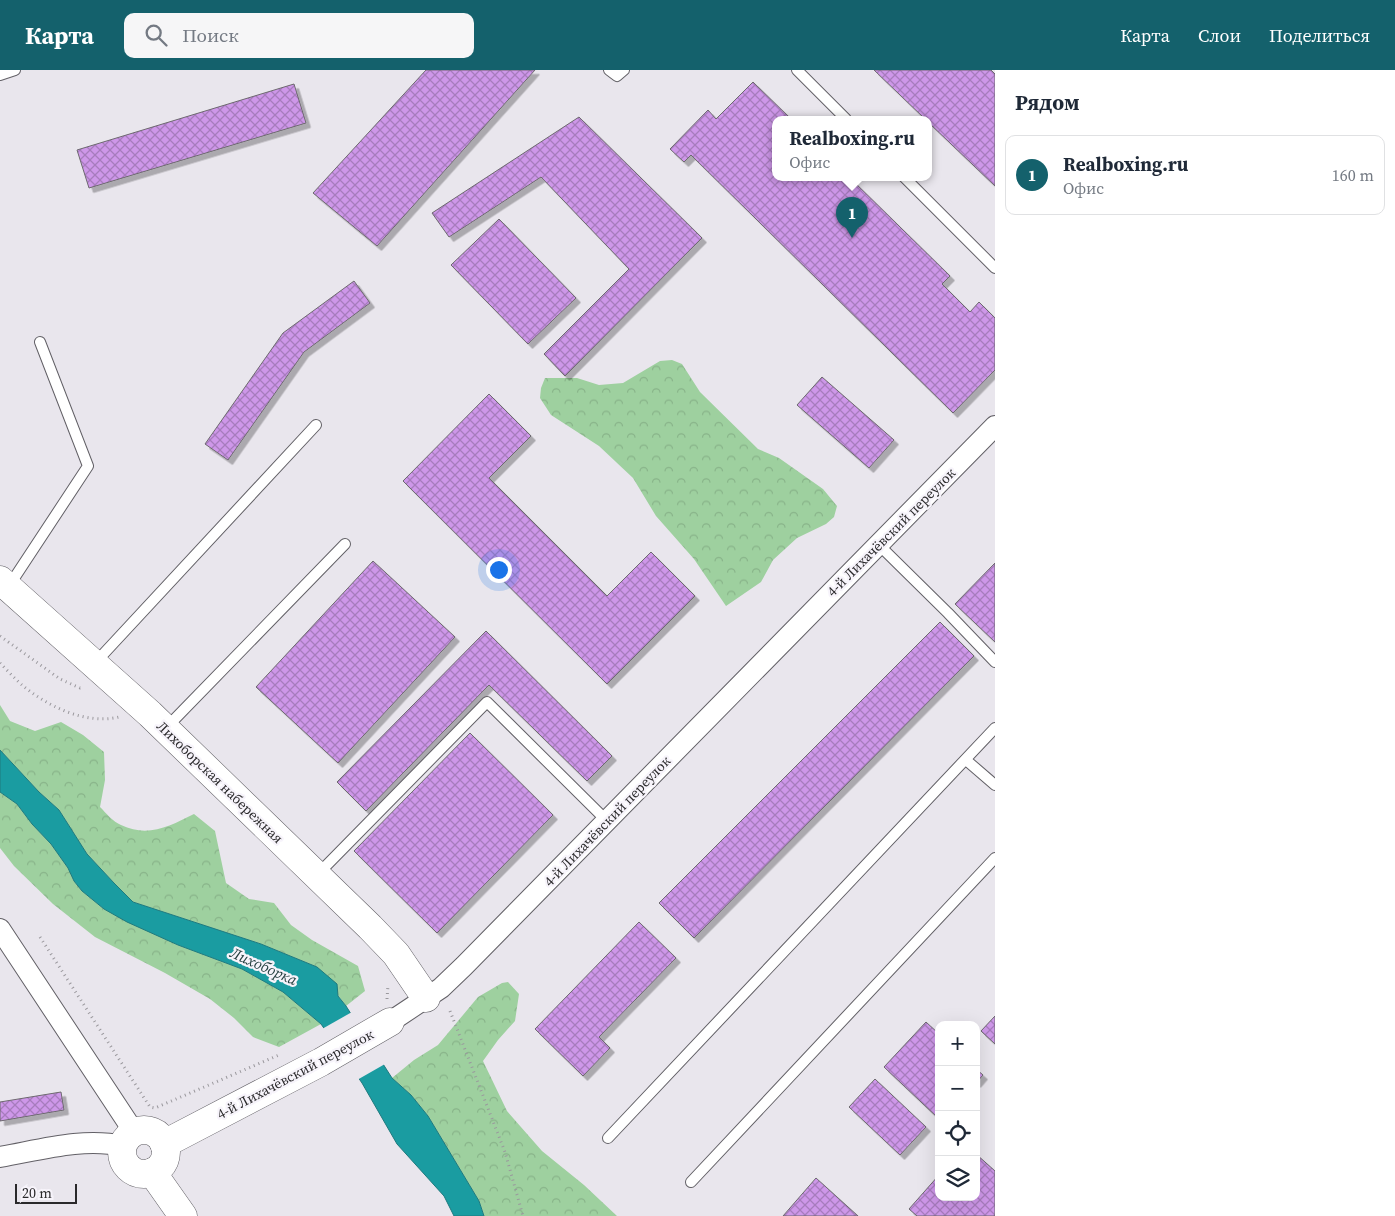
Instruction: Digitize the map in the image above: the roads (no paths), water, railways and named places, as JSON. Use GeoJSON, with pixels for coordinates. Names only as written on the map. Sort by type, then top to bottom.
{"type":"FeatureCollection","features":[{"type":"Feature","properties":{"kind":"street","name":"4-й Лихачёвский переулок"},"geometry":{"type":"LineString","coordinates":[[164,1144],[321,1062],[390,1022],[441,988],[995,426]]}},
{"type":"Feature","properties":{"kind":"street","name":"Лихоборская набережная"},"geometry":{"type":"LineString","coordinates":[[4,583],[92,675],[166,729],[316,875],[396,954],[426,998]]}},
{"type":"Feature","properties":{"kind":"street"},"geometry":{"type":"LineString","coordinates":[[0,929],[128,1139]]}},
{"type":"Feature","properties":{"kind":"street"},"geometry":{"type":"LineString","coordinates":[[0,1157],[81,1143],[128,1139],[141,1130],[155,1133],[164,1144],[166,1152],[164,1160],[159,1167],[152,1172],[144,1173],[136,1172],[129,1168],[122,1154],[128,1139]]}},
{"type":"Feature","properties":{"kind":"street"},"geometry":{"type":"LineString","coordinates":[[152,1172],[183,1216]]}},
{"type":"Feature","properties":{"kind":"lane"},"geometry":{"type":"LineString","coordinates":[[0,75],[15,70]]}},
{"type":"Feature","properties":{"kind":"lane"},"geometry":{"type":"LineString","coordinates":[[610,70],[617,76],[624,70]]}},
{"type":"Feature","properties":{"kind":"lane"},"geometry":{"type":"LineString","coordinates":[[797,70],[843,116]]}},
{"type":"Feature","properties":{"kind":"lane"},"geometry":{"type":"LineString","coordinates":[[908,181],[995,268]]}},
{"type":"Feature","properties":{"kind":"lane"},"geometry":{"type":"LineString","coordinates":[[4,583],[88,466],[40,342]]}},
{"type":"Feature","properties":{"kind":"lane"},"geometry":{"type":"LineString","coordinates":[[92,675],[316,425]]}},
{"type":"Feature","properties":{"kind":"lane"},"geometry":{"type":"LineString","coordinates":[[166,729],[345,544]]}},
{"type":"Feature","properties":{"kind":"lane"},"geometry":{"type":"LineString","coordinates":[[879,545],[995,662]]}},
{"type":"Feature","properties":{"kind":"lane"},"geometry":{"type":"LineString","coordinates":[[316,875],[487,702],[607,821]]}},
{"type":"Feature","properties":{"kind":"lane"},"geometry":{"type":"LineString","coordinates":[[608,1138],[995,728]]}},
{"type":"Feature","properties":{"kind":"lane"},"geometry":{"type":"LineString","coordinates":[[966,760],[995,785]]}},
{"type":"Feature","properties":{"kind":"lane"},"geometry":{"type":"LineString","coordinates":[[691,1182],[995,858]]}},
{"type":"Feature","properties":{"kind":"water","name":"Лихоборка"},"geometry":{"type":"Polygon","coordinates":[[[0,750],[39,792],[59,810],[87,854],[133,902],[261,944],[317,967],[337,984],[338,996],[392,1078],[411,1095],[428,1116],[479,1201],[484,1216],[454,1216],[444,1196],[397,1144],[362,1083],[321,1024],[283,992],[242,969],[178,945],[127,922],[104,909],[82,891],[51,844],[32,824],[17,804],[0,792],[0,750]]]}},
{"type":"Feature","properties":{"kind":"place","name":"Realboxing.ru"},"geometry":{"type":"Point","coordinates":[852,238]}}]}
